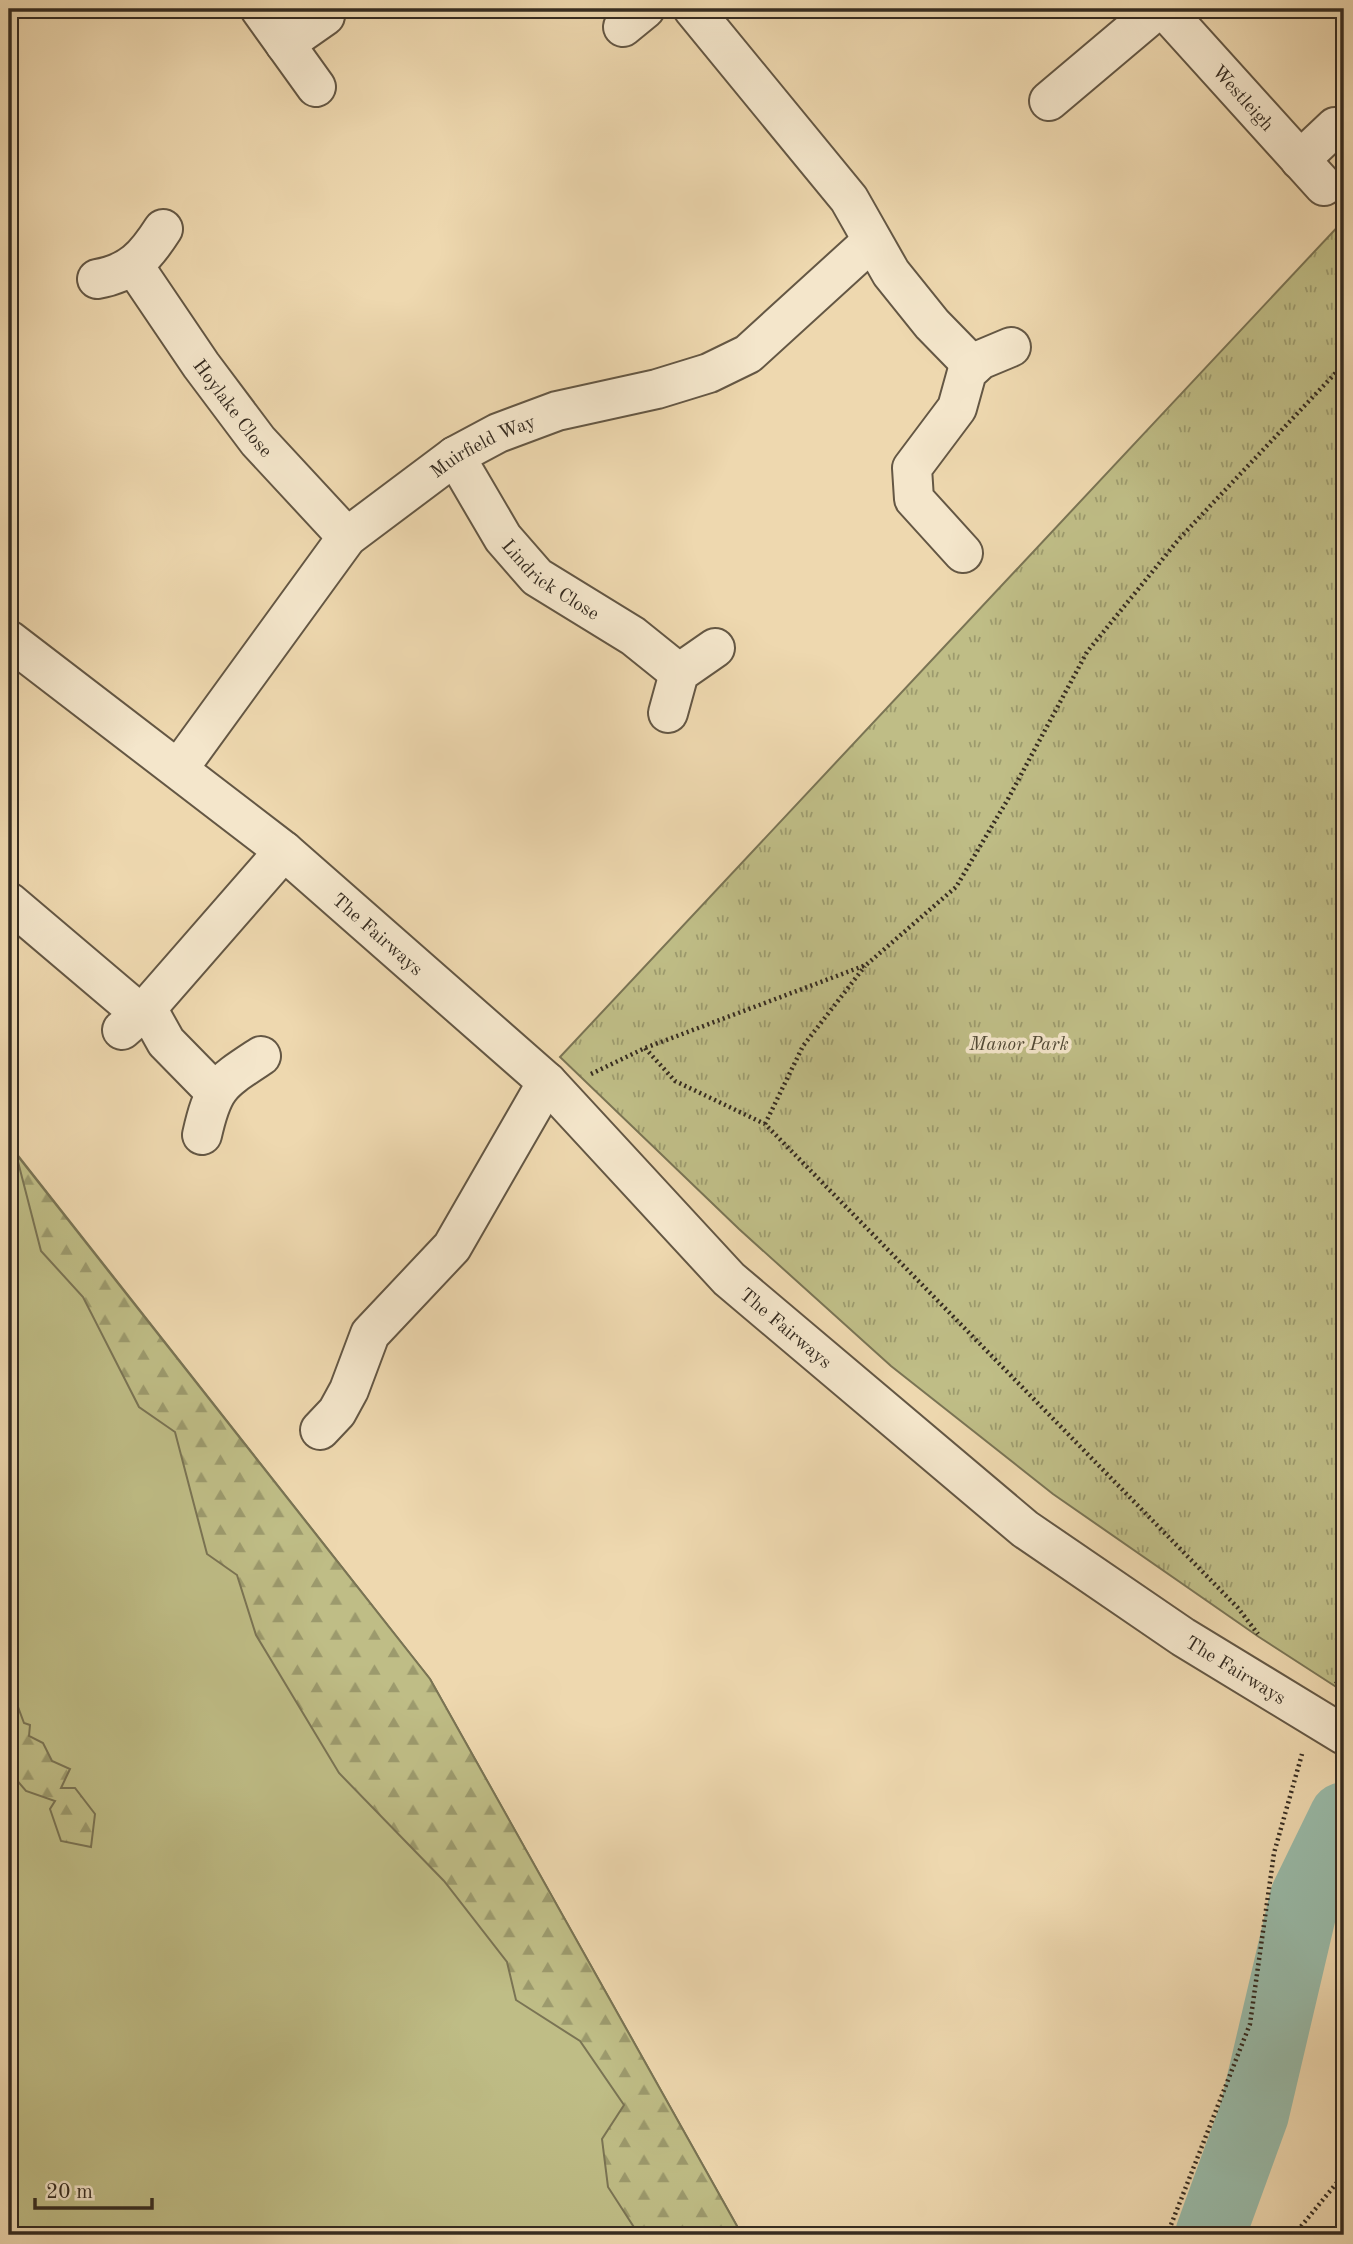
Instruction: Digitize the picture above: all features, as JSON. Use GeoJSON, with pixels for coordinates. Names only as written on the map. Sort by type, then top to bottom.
{"type":"FeatureCollection","features":[{"type":"Feature","properties":{"kind":"street"},"geometry":{"type":"LineString","coordinates":[[260,9],[316,87]]}},
{"type":"Feature","properties":{"kind":"street"},"geometry":{"type":"LineString","coordinates":[[693,9],[849,199],[891,273],[932,324],[974,366]]}},
{"type":"Feature","properties":{"kind":"street"},"geometry":{"type":"LineString","coordinates":[[1049,101],[1158,9]]}},
{"type":"Feature","properties":{"kind":"street","name":"Westleigh"},"geometry":{"type":"LineString","coordinates":[[1164,9],[1312,173],[1335,127]]}},
{"type":"Feature","properties":{"kind":"street"},"geometry":{"type":"LineString","coordinates":[[285,44],[326,16]]}},
{"type":"Feature","properties":{"kind":"street"},"geometry":{"type":"LineString","coordinates":[[97,279],[117,275],[134,266],[146,256],[163,229]]}},
{"type":"Feature","properties":{"kind":"street","name":"Muirfield Way"},"geometry":{"type":"LineString","coordinates":[[179,768],[347,537],[455,456],[498,433],[557,411],[657,389],[709,373],[748,354],[872,241]]}},
{"type":"Feature","properties":{"kind":"street","name":"Hoylake Close"},"geometry":{"type":"LineString","coordinates":[[134,266],[201,365],[258,441],[347,537]]}},
{"type":"Feature","properties":{"kind":"street"},"geometry":{"type":"LineString","coordinates":[[962,553],[914,499],[912,468],[957,408],[967,372],[980,359],[1011,347]]}},
{"type":"Feature","properties":{"kind":"street","name":"Lindrick Close"},"geometry":{"type":"LineString","coordinates":[[455,456],[503,538],[537,577],[633,636],[679,673]]}},
{"type":"Feature","properties":{"kind":"street","name":"The Fairways"},"geometry":{"type":"LineString","coordinates":[[10,643],[179,768],[284,851],[547,1082],[729,1279],[1025,1529],[1183,1637],[1324,1702],[1344,1735]]}},
{"type":"Feature","properties":{"kind":"street"},"geometry":{"type":"LineString","coordinates":[[668,713],[679,673],[715,648]]}},
{"type":"Feature","properties":{"kind":"street"},"geometry":{"type":"LineString","coordinates":[[137,1018],[284,851]]}},
{"type":"Feature","properties":{"kind":"street"},"geometry":{"type":"LineString","coordinates":[[9,902],[166,1042],[214,1091]]}},
{"type":"Feature","properties":{"kind":"street"},"geometry":{"type":"LineString","coordinates":[[202,1135],[214,1091],[227,1078],[261,1056]]}},
{"type":"Feature","properties":{"kind":"street"},"geometry":{"type":"LineString","coordinates":[[320,1430],[337,1412],[349,1390],[370,1334],[452,1247],[547,1082]]}},
{"type":"Feature","properties":{"kind":"path"},"geometry":{"type":"LineString","coordinates":[[765,1124],[803,1046],[866,965],[956,887],[1008,799],[1087,652],[1179,539],[1344,364]]}},
{"type":"Feature","properties":{"kind":"path"},"geometry":{"type":"LineString","coordinates":[[547,1082],[592,1074],[645,1048],[866,965]]}},
{"type":"Feature","properties":{"kind":"path"},"geometry":{"type":"LineString","coordinates":[[645,1048],[675,1081],[765,1124],[1238,1608],[1260,1637]]}},
{"type":"Feature","properties":{"kind":"path"},"geometry":{"type":"LineString","coordinates":[[1167,2235],[1250,2024],[1273,1853],[1324,1702],[1344,1672]]}},
{"type":"Feature","properties":{"kind":"path"},"geometry":{"type":"LineString","coordinates":[[1294,2235],[1344,2174]]}},
{"type":"Feature","properties":{"kind":"green space","name":"Manor Park"},"geometry":{"type":"Polygon","coordinates":[[[1344,220],[1344,1692],[1259,1637],[1053,1494],[891,1366],[739,1229],[560,1057],[1344,220]]]}},
{"type":"Feature","properties":{"kind":"green space"},"geometry":{"type":"Polygon","coordinates":[[[9,1144],[430,1679],[742,2235],[9,2235],[9,1144]]]}},
{"type":"Feature","properties":{"kind":"green space"},"geometry":{"type":"Polygon","coordinates":[[[16,1154],[430,1679],[742,2235],[639,2235],[608,2187],[602,2139],[624,2105],[580,2041],[516,2000],[507,1962],[444,1881],[339,1773],[256,1635],[237,1575],[207,1554],[175,1432],[139,1407],[83,1297],[41,1251],[16,1154]]]}},
{"type":"Feature","properties":{"kind":"green space"},"geometry":{"type":"Polygon","coordinates":[[[9,1696],[18,1707],[24,1723],[30,1725],[29,1736],[43,1743],[52,1761],[70,1769],[61,1788],[75,1788],[95,1814],[91,1847],[61,1841],[50,1809],[55,1801],[26,1791],[9,1771],[15,1749],[9,1744],[17,1731],[9,1727],[9,1696]]]}},
{"type":"Feature","properties":{"kind":"waterway"},"geometry":{"type":"LineString","coordinates":[[1210,2235],[1254,2114],[1305,1897],[1344,1817]]}}]}
